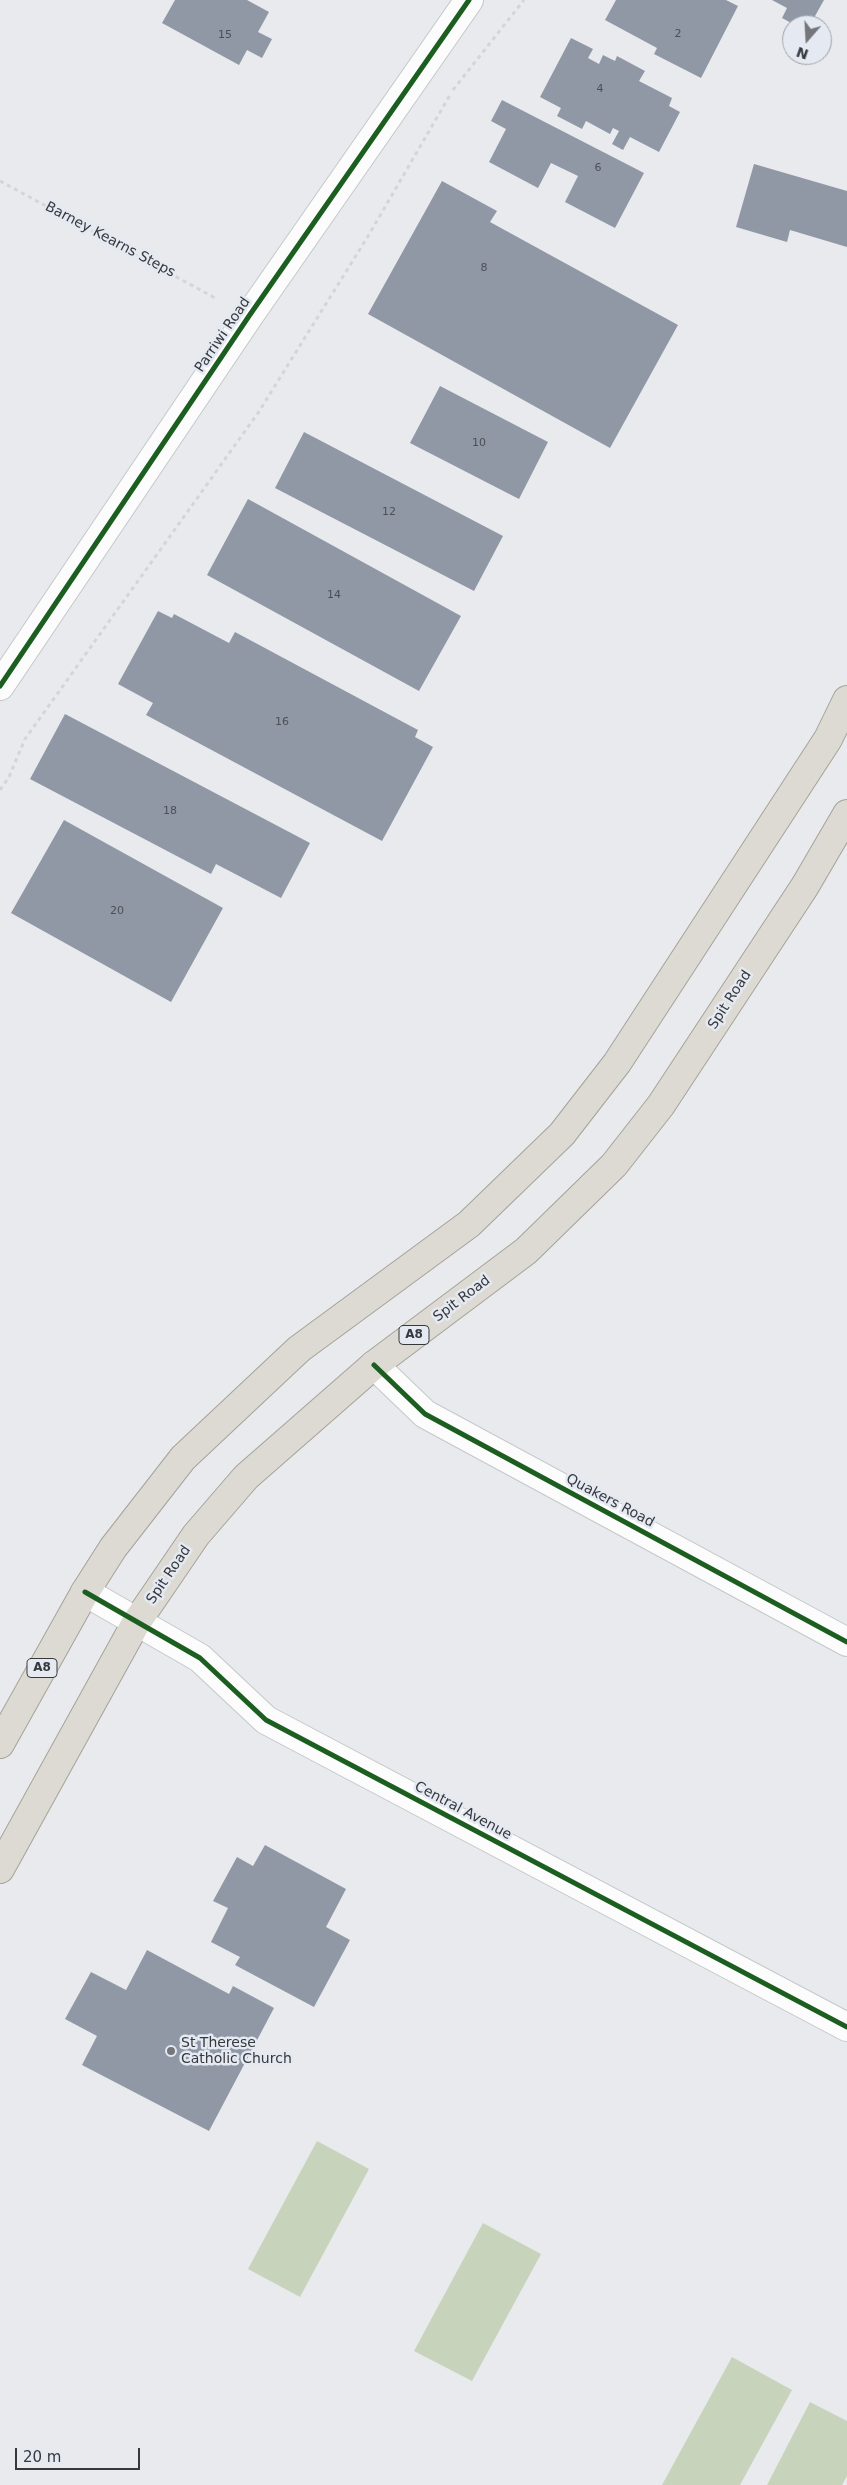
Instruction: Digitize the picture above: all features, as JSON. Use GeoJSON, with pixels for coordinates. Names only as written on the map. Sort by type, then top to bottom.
{"type":"FeatureCollection","features":[{"type":"Feature","properties":{"kind":"highway","name":"A8"},"geometry":{"type":"LineString","coordinates":[[0,1744],[85,1592],[113,1548],[183,1458],[299,1349],[469,1224],[562,1134],[622,1055],[828,739],[847,700]]}},
{"type":"Feature","properties":{"kind":"highway","name":"Spit Road"},"geometry":{"type":"LineString","coordinates":[[0,1869],[136,1623],[196,1535],[246,1478],[374,1365],[526,1251],[614,1165],[660,1105],[805,886],[847,814]]}},
{"type":"Feature","properties":{"kind":"street","name":"Parriwi Road"},"geometry":{"type":"LineString","coordinates":[[0,686],[249,316],[469,0]]}},
{"type":"Feature","properties":{"kind":"street","name":"Quakers Road"},"geometry":{"type":"LineString","coordinates":[[374,1365],[425,1414],[847,1642]]}},
{"type":"Feature","properties":{"kind":"street","name":"Central Avenue"},"geometry":{"type":"LineString","coordinates":[[85,1592],[136,1623],[200,1658],[266,1720],[847,2027]]}},
{"type":"Feature","properties":{"kind":"path"},"geometry":{"type":"LineString","coordinates":[[0,790],[9,777],[25,739],[258,413],[367,238],[451,93],[524,0]]}},
{"type":"Feature","properties":{"kind":"green space"},"geometry":{"type":"Polygon","coordinates":[[[317,2141],[369,2169],[300,2297],[248,2269],[317,2141]]]}},
{"type":"Feature","properties":{"kind":"green space"},"geometry":{"type":"Polygon","coordinates":[[[483,2223],[541,2254],[472,2381],[414,2351],[483,2223]]]}},
{"type":"Feature","properties":{"kind":"green space"},"geometry":{"type":"Polygon","coordinates":[[[732,2357],[792,2390],[740,2485],[662,2485],[732,2357]]]}},
{"type":"Feature","properties":{"kind":"green space"},"geometry":{"type":"Polygon","coordinates":[[[810,2402],[847,2421],[847,2476],[842,2485],[767,2485],[810,2402]]]}},
{"type":"Feature","properties":{"kind":"building"},"geometry":{"type":"Polygon","coordinates":[[[175,0],[247,0],[269,12],[258,32],[272,39],[262,58],[247,50],[239,65],[162,23],[175,0]]]}},
{"type":"Feature","properties":{"kind":"building"},"geometry":{"type":"Polygon","coordinates":[[[616,0],[726,0],[738,6],[701,78],[654,54],[657,48],[605,20],[616,0]]]}},
{"type":"Feature","properties":{"kind":"building"},"geometry":{"type":"Polygon","coordinates":[[[772,0],[824,0],[816,15],[784,15],[787,8],[772,0]]]}},
{"type":"Feature","properties":{"kind":"building"},"geometry":{"type":"Polygon","coordinates":[[[571,38],[593,49],[588,58],[599,64],[603,55],[615,61],[617,56],[645,71],[639,81],[672,98],[669,106],[680,112],[659,152],[630,137],[623,150],[612,144],[619,131],[613,128],[610,134],[586,121],[582,129],[557,116],[561,108],[540,97],[571,38]]]}},
{"type":"Feature","properties":{"kind":"building"},"geometry":{"type":"Polygon","coordinates":[[[502,100],[644,173],[615,228],[565,202],[578,176],[551,163],[538,188],[489,162],[506,129],[491,121],[502,100]]]}},
{"type":"Feature","properties":{"kind":"building"},"geometry":{"type":"Polygon","coordinates":[[[754,164],[847,191],[847,247],[790,230],[787,242],[736,227],[754,164]]]}},
{"type":"Feature","properties":{"kind":"building"},"geometry":{"type":"Polygon","coordinates":[[[442,181],[497,211],[490,222],[678,325],[610,448],[368,314],[442,181]]]}},
{"type":"Feature","properties":{"kind":"building"},"geometry":{"type":"Polygon","coordinates":[[[440,386],[548,442],[519,499],[410,443],[440,386]]]}},
{"type":"Feature","properties":{"kind":"building"},"geometry":{"type":"Polygon","coordinates":[[[304,432],[503,536],[474,591],[275,488],[304,432]]]}},
{"type":"Feature","properties":{"kind":"building"},"geometry":{"type":"Polygon","coordinates":[[[248,499],[461,616],[419,691],[207,575],[248,499]]]}},
{"type":"Feature","properties":{"kind":"building"},"geometry":{"type":"Polygon","coordinates":[[[158,611],[172,618],[174,614],[229,643],[235,632],[418,730],[415,737],[433,747],[382,841],[146,715],[153,703],[118,684],[158,611]]]}},
{"type":"Feature","properties":{"kind":"building"},"geometry":{"type":"Polygon","coordinates":[[[65,714],[310,843],[281,898],[216,864],[211,874],[30,779],[65,714]]]}},
{"type":"Feature","properties":{"kind":"building"},"geometry":{"type":"Polygon","coordinates":[[[64,820],[223,908],[171,1002],[11,913],[64,820]]]}},
{"type":"Feature","properties":{"kind":"building","name":"St Therese Catholic Church"},"geometry":{"type":"Polygon","coordinates":[[[265,1845],[346,1889],[326,1927],[350,1940],[314,2007],[235,1965],[240,1957],[211,1942],[228,1908],[213,1901],[237,1857],[253,1866],[265,1845]]]}},
{"type":"Feature","properties":{"kind":"building","name":"St Therese Catholic Church"},"geometry":{"type":"Polygon","coordinates":[[[147,1950],[229,1994],[233,1986],[274,2008],[209,2131],[82,2065],[97,2036],[65,2019],[91,1972],[126,1990],[147,1950]]]}},
{"type":"Feature","properties":{"kind":"cycle path"},"geometry":{"type":"LineString","coordinates":[[0,686],[249,316],[469,0]]}},
{"type":"Feature","properties":{"kind":"cycle path"},"geometry":{"type":"LineString","coordinates":[[374,1365],[425,1414],[847,1642]]}},
{"type":"Feature","properties":{"kind":"cycle path"},"geometry":{"type":"LineString","coordinates":[[85,1592],[200,1658],[266,1720],[847,2027]]}},
{"type":"Feature","properties":{"kind":"place","name":"St Therese Catholic Church"},"geometry":{"type":"Point","coordinates":[171,2051]}}]}
